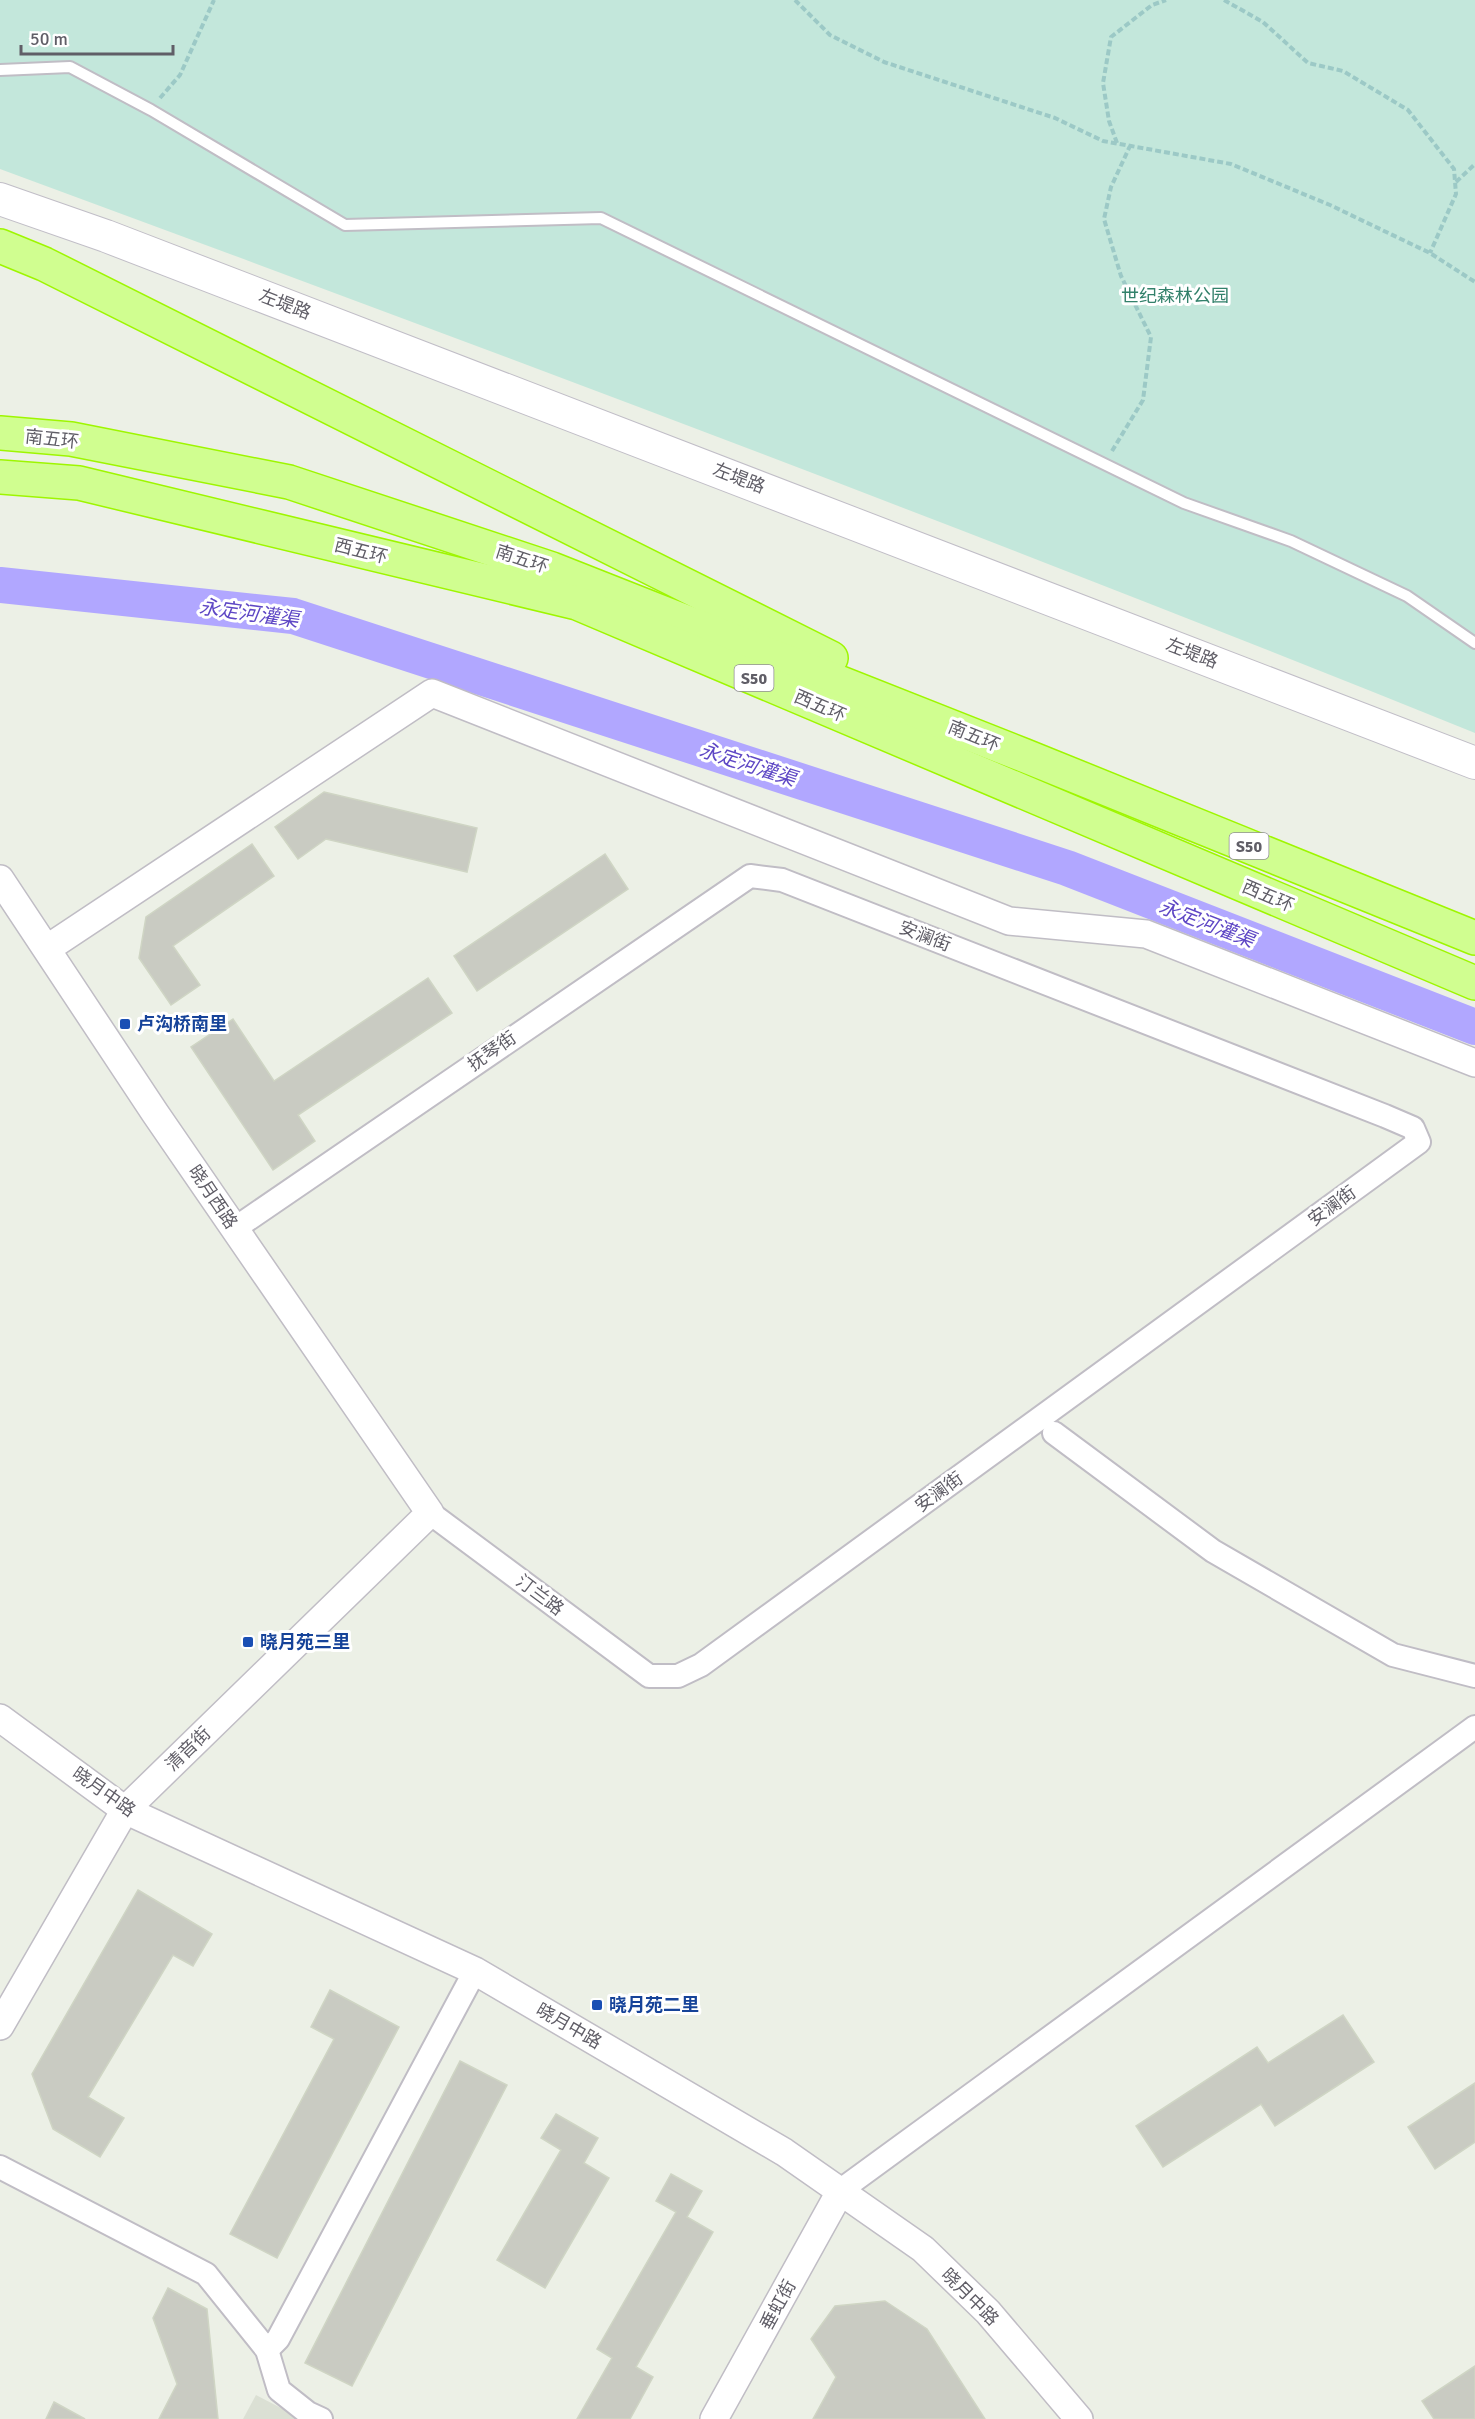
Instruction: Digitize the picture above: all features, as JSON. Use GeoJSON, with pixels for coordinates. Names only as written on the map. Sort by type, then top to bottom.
{"type":"FeatureCollection","features":[{"type":"Feature","properties":{"kind":"highway"},"geometry":{"type":"LineString","coordinates":[[0,246],[44,264],[298,390],[1023,755]]}},
{"type":"Feature","properties":{"kind":"highway","name":"南五环"},"geometry":{"type":"LineString","coordinates":[[0,433],[71,439],[289,482],[552,569],[1023,755]]}},
{"type":"Feature","properties":{"kind":"highway","name":"西五环"},"geometry":{"type":"LineString","coordinates":[[0,477],[79,483],[577,603],[1475,983]]}},
{"type":"Feature","properties":{"kind":"highway","name":"S50"},"geometry":{"type":"LineString","coordinates":[[1023,755],[1475,938]]}},
{"type":"Feature","properties":{"kind":"main road","name":"左堤路"},"geometry":{"type":"LineString","coordinates":[[0,199],[139,248],[1475,763]]}},
{"type":"Feature","properties":{"kind":"street"},"geometry":{"type":"LineString","coordinates":[[48,948],[432,693],[1009,921],[1146,934],[1475,1063]]}},
{"type":"Feature","properties":{"kind":"street","name":"抚琴街"},"geometry":{"type":"LineString","coordinates":[[234,1228],[750,876]]}},
{"type":"Feature","properties":{"kind":"street","name":"安澜街"},"geometry":{"type":"LineString","coordinates":[[650,1676],[678,1676],[701,1665],[1419,1142],[1413,1128],[1374,1112],[782,880],[750,876]]}},
{"type":"Feature","properties":{"kind":"street","name":"晓月西路"},"geometry":{"type":"LineString","coordinates":[[0,879],[48,948],[155,1113],[430,1513]]}},
{"type":"Feature","properties":{"kind":"street"},"geometry":{"type":"LineString","coordinates":[[1054,1433],[1213,1551],[1393,1655],[1475,1676]]}},
{"type":"Feature","properties":{"kind":"street","name":"汀兰路"},"geometry":{"type":"LineString","coordinates":[[430,1513],[650,1676]]}},
{"type":"Feature","properties":{"kind":"street","name":"清音街"},"geometry":{"type":"LineString","coordinates":[[0,2026],[125,1810],[430,1513]]}},
{"type":"Feature","properties":{"kind":"street","name":"晓月中路"},"geometry":{"type":"LineString","coordinates":[[0,1718],[125,1810],[475,1971],[784,2152],[923,2249],[988,2312],[1079,2419]]}},
{"type":"Feature","properties":{"kind":"street"},"geometry":{"type":"LineString","coordinates":[[841,2190],[1475,1727]]}},
{"type":"Feature","properties":{"kind":"street"},"geometry":{"type":"LineString","coordinates":[[267,2350],[278,2339],[475,1971]]}},
{"type":"Feature","properties":{"kind":"street"},"geometry":{"type":"LineString","coordinates":[[0,2167],[206,2274],[267,2350],[279,2390],[308,2413],[321,2419]]}},
{"type":"Feature","properties":{"kind":"street","name":"垂虹街"},"geometry":{"type":"LineString","coordinates":[[714,2419],[841,2190]]}},
{"type":"Feature","properties":{"kind":"lane"},"geometry":{"type":"LineString","coordinates":[[0,70],[70,67],[151,110],[345,225],[601,219],[1184,503],[1291,541],[1407,596],[1475,643]]}},
{"type":"Feature","properties":{"kind":"path"},"geometry":{"type":"LineString","coordinates":[[151,110],[180,75],[214,0]]}},
{"type":"Feature","properties":{"kind":"path"},"geometry":{"type":"LineString","coordinates":[[795,0],[830,35],[884,62],[1055,118],[1103,141],[1231,164],[1330,205],[1430,254],[1475,282]]}},
{"type":"Feature","properties":{"kind":"path"},"geometry":{"type":"LineString","coordinates":[[1117,144],[1109,121],[1103,83],[1111,37],[1152,4],[1166,0]]}},
{"type":"Feature","properties":{"kind":"path"},"geometry":{"type":"LineString","coordinates":[[1224,0],[1263,22],[1308,63],[1342,70],[1408,110],[1454,169],[1456,194],[1430,254]]}},
{"type":"Feature","properties":{"kind":"path"},"geometry":{"type":"LineString","coordinates":[[1104,464],[1143,400],[1151,337],[1121,276],[1104,219],[1110,187],[1130,146]]}},
{"type":"Feature","properties":{"kind":"path"},"geometry":{"type":"LineString","coordinates":[[1455,182],[1475,164]]}},
{"type":"Feature","properties":{"kind":"shaded area"},"geometry":{"type":"Polygon","coordinates":[[[256,2395],[302,2419],[243,2419],[256,2395]]]}},
{"type":"Feature","properties":{"kind":"green space","name":"世纪森林公园"},"geometry":{"type":"Polygon","coordinates":[[[0,0],[1475,0],[1475,733],[1108,587],[740,445],[0,169],[0,0]]]}},
{"type":"Feature","properties":{"kind":"building"},"geometry":{"type":"Polygon","coordinates":[[[324,792],[477,828],[467,872],[326,839],[298,859],[275,827],[324,792]]]}},
{"type":"Feature","properties":{"kind":"building"},"geometry":{"type":"Polygon","coordinates":[[[252,844],[274,876],[173,946],[200,985],[171,1005],[139,958],[146,917],[252,844]]]}},
{"type":"Feature","properties":{"kind":"building"},"geometry":{"type":"Polygon","coordinates":[[[605,854],[628,889],[477,991],[454,956],[605,854]]]}},
{"type":"Feature","properties":{"kind":"building"},"geometry":{"type":"Polygon","coordinates":[[[428,978],[452,1013],[298,1115],[315,1141],[273,1170],[191,1047],[233,1019],[274,1081],[428,978]]]}},
{"type":"Feature","properties":{"kind":"building"},"geometry":{"type":"Polygon","coordinates":[[[138,1890],[212,1934],[193,1966],[173,1955],[88,2097],[124,2118],[100,2157],[53,2129],[32,2074],[138,1890]]]}},
{"type":"Feature","properties":{"kind":"building"},"geometry":{"type":"Polygon","coordinates":[[[330,1990],[399,2027],[277,2258],[230,2234],[334,2039],[311,2027],[330,1990]]]}},
{"type":"Feature","properties":{"kind":"building"},"geometry":{"type":"Polygon","coordinates":[[[1343,2015],[1374,2062],[1275,2126],[1261,2104],[1163,2167],[1136,2126],[1257,2047],[1268,2063],[1343,2015]]]}},
{"type":"Feature","properties":{"kind":"building"},"geometry":{"type":"Polygon","coordinates":[[[460,2061],[507,2085],[352,2386],[305,2363],[460,2061]]]}},
{"type":"Feature","properties":{"kind":"building"},"geometry":{"type":"Polygon","coordinates":[[[1475,2083],[1475,2142],[1435,2169],[1408,2127],[1475,2083]]]}},
{"type":"Feature","properties":{"kind":"building"},"geometry":{"type":"Polygon","coordinates":[[[556,2114],[598,2138],[584,2163],[609,2178],[545,2288],[497,2260],[561,2150],[541,2138],[556,2114]]]}},
{"type":"Feature","properties":{"kind":"building"},"geometry":{"type":"Polygon","coordinates":[[[671,2174],[702,2191],[687,2217],[713,2232],[636,2367],[653,2377],[630,2419],[577,2419],[612,2358],[597,2349],[676,2212],[656,2201],[671,2174]]]}},
{"type":"Feature","properties":{"kind":"building"},"geometry":{"type":"Polygon","coordinates":[[[168,2288],[207,2309],[218,2419],[159,2419],[177,2384],[153,2318],[168,2288]]]}},
{"type":"Feature","properties":{"kind":"building"},"geometry":{"type":"Polygon","coordinates":[[[885,2301],[927,2329],[985,2419],[813,2419],[836,2377],[811,2339],[835,2306],[885,2301]]]}},
{"type":"Feature","properties":{"kind":"building"},"geometry":{"type":"Polygon","coordinates":[[[1475,2366],[1475,2419],[1434,2419],[1422,2401],[1475,2366]]]}},
{"type":"Feature","properties":{"kind":"building"},"geometry":{"type":"Polygon","coordinates":[[[54,2402],[85,2419],[46,2419],[54,2402]]]}},
{"type":"Feature","properties":{"kind":"waterway","name":"永定河灌渠"},"geometry":{"type":"LineString","coordinates":[[0,585],[293,616],[1067,868],[1475,1027]]}},
{"type":"Feature","properties":{"kind":"place","name":"卢沟桥南里"},"geometry":{"type":"Point","coordinates":[125,1024]}},
{"type":"Feature","properties":{"kind":"place","name":"晓月苑三里"},"geometry":{"type":"Point","coordinates":[248,1642]}},
{"type":"Feature","properties":{"kind":"place","name":"晓月苑二里"},"geometry":{"type":"Point","coordinates":[597,2005]}}]}
